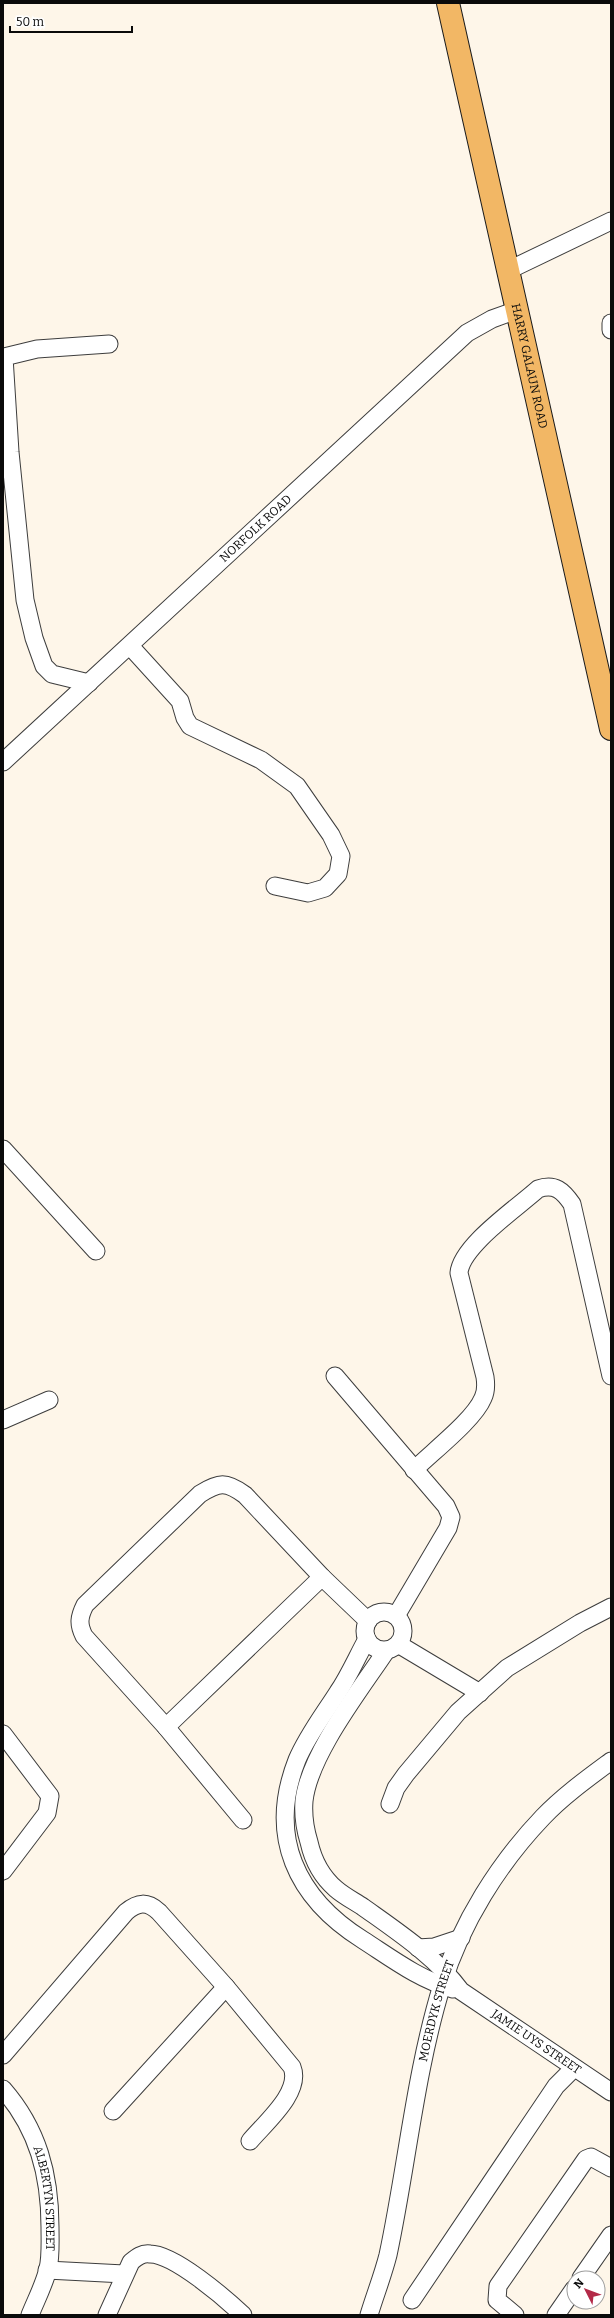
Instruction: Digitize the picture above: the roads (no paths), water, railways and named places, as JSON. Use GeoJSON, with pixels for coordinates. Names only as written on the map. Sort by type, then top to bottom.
{"type":"FeatureCollection","features":[{"type":"Feature","properties":{"kind":"main road","name":"HARRY GALAUN ROAD"},"geometry":{"type":"LineString","coordinates":[[448,3],[611,729]]}},
{"type":"Feature","properties":{"kind":"street"},"geometry":{"type":"LineString","coordinates":[[509,270],[611,221]]}},
{"type":"Feature","properties":{"kind":"street","name":"NORFOLK ROAD"},"geometry":{"type":"LineString","coordinates":[[3,762],[467,333],[492,319],[517,310]]}},
{"type":"Feature","properties":{"kind":"street"},"geometry":{"type":"LineString","coordinates":[[611,323],[611,330]]}},
{"type":"Feature","properties":{"kind":"street"},"geometry":{"type":"LineString","coordinates":[[4,357],[37,349],[109,344]]}},
{"type":"Feature","properties":{"kind":"street"},"geometry":{"type":"LineString","coordinates":[[3,352],[10,452],[25,592],[34,638],[44,666],[52,674],[89,683]]}},
{"type":"Feature","properties":{"kind":"street"},"geometry":{"type":"LineString","coordinates":[[130,646],[180,701],[185,718],[190,726],[261,760],[297,786],[331,835],[341,856],[338,874],[325,888],[308,892],[274,886]]}},
{"type":"Feature","properties":{"kind":"street"},"geometry":{"type":"LineString","coordinates":[[3,1149],[96,1251]]}},
{"type":"Feature","properties":{"kind":"street"},"geometry":{"type":"LineString","coordinates":[[414,1470],[473,1414],[484,1398],[485,1377],[459,1273],[462,1259],[472,1246],[538,1189],[546,1186],[555,1186],[564,1192],[572,1204],[611,1376]]}},
{"type":"Feature","properties":{"kind":"street"},"geometry":{"type":"LineString","coordinates":[[335,1376],[446,1506],[451,1517],[451,1524],[396,1616]]}},
{"type":"Feature","properties":{"kind":"street"},"geometry":{"type":"LineString","coordinates":[[3,1420],[49,1400]]}},
{"type":"Feature","properties":{"kind":"street"},"geometry":{"type":"LineString","coordinates":[[243,1820],[166,1727],[84,1636],[80,1627],[79,1616],[85,1606],[200,1494],[213,1485],[233,1486],[245,1495],[322,1577],[368,1621]]}},
{"type":"Feature","properties":{"kind":"street"},"geometry":{"type":"LineString","coordinates":[[166,1727],[322,1577]]}},
{"type":"Feature","properties":{"kind":"street"},"geometry":{"type":"LineString","coordinates":[[390,1804],[396,1788],[406,1774],[458,1712],[480,1692],[507,1668],[580,1623],[611,1607]]}},
{"type":"Feature","properties":{"kind":"street"},"geometry":{"type":"LineString","coordinates":[[444,1979],[418,1948],[336,1888],[322,1873],[312,1854],[305,1830],[304,1801],[310,1776],[320,1753],[392,1648],[402,1639],[403,1627],[396,1616],[384,1612],[378,1613],[368,1621],[365,1633],[367,1639],[375,1648],[392,1648],[480,1692]]}},
{"type":"Feature","properties":{"kind":"street"},"geometry":{"type":"LineString","coordinates":[[367,1639],[339,1691],[298,1758],[288,1784],[285,1816],[287,1844],[301,1880],[318,1904],[345,1929],[416,1973],[444,1979]]}},
{"type":"Feature","properties":{"kind":"street"},"geometry":{"type":"LineString","coordinates":[[3,1734],[50,1796],[47,1813],[3,1871]]}},
{"type":"Feature","properties":{"kind":"street","name":"MOERDYK STREET"},"geometry":{"type":"LineString","coordinates":[[369,2315],[387,2256],[422,2063],[444,1979],[461,1938],[503,1865],[544,1816],[589,1777],[611,1761]]}},
{"type":"Feature","properties":{"kind":"street"},"geometry":{"type":"LineString","coordinates":[[3,2055],[126,1912],[141,1903],[147,1904],[159,1912],[226,1987],[292,2067],[295,2075],[294,2085],[288,2096],[250,2141]]}},
{"type":"Feature","properties":{"kind":"street"},"geometry":{"type":"LineString","coordinates":[[361,1939],[377,1918]]}},
{"type":"Feature","properties":{"kind":"street"},"geometry":{"type":"LineString","coordinates":[[418,1948],[434,1947],[461,1938]]}},
{"type":"Feature","properties":{"kind":"street","name":"JAMIE UYS STREET"},"geometry":{"type":"LineString","coordinates":[[444,1979],[611,2092]]}},
{"type":"Feature","properties":{"kind":"street"},"geometry":{"type":"LineString","coordinates":[[113,2111],[226,1987]]}},
{"type":"Feature","properties":{"kind":"street"},"geometry":{"type":"LineString","coordinates":[[412,2300],[556,2086],[574,2068]]}},
{"type":"Feature","properties":{"kind":"street","name":"ALBERTYN STREET"},"geometry":{"type":"LineString","coordinates":[[3,2089],[36,2139],[45,2167],[50,2214],[48,2270],[30,2315]]}},
{"type":"Feature","properties":{"kind":"street"},"geometry":{"type":"LineString","coordinates":[[515,2315],[497,2300],[498,2286],[586,2159],[592,2156],[611,2168]]}},
{"type":"Feature","properties":{"kind":"street"},"geometry":{"type":"LineString","coordinates":[[587,2270],[611,2235]]}},
{"type":"Feature","properties":{"kind":"street"},"geometry":{"type":"LineString","coordinates":[[107,2315],[124,2274],[131,2262],[138,2256],[151,2254],[163,2256],[196,2276],[243,2315]]}},
{"type":"Feature","properties":{"kind":"street"},"geometry":{"type":"LineString","coordinates":[[48,2270],[124,2274]]}},
{"type":"Feature","properties":{"kind":"street"},"geometry":{"type":"LineString","coordinates":[[556,2315],[566,2301]]}}]}
